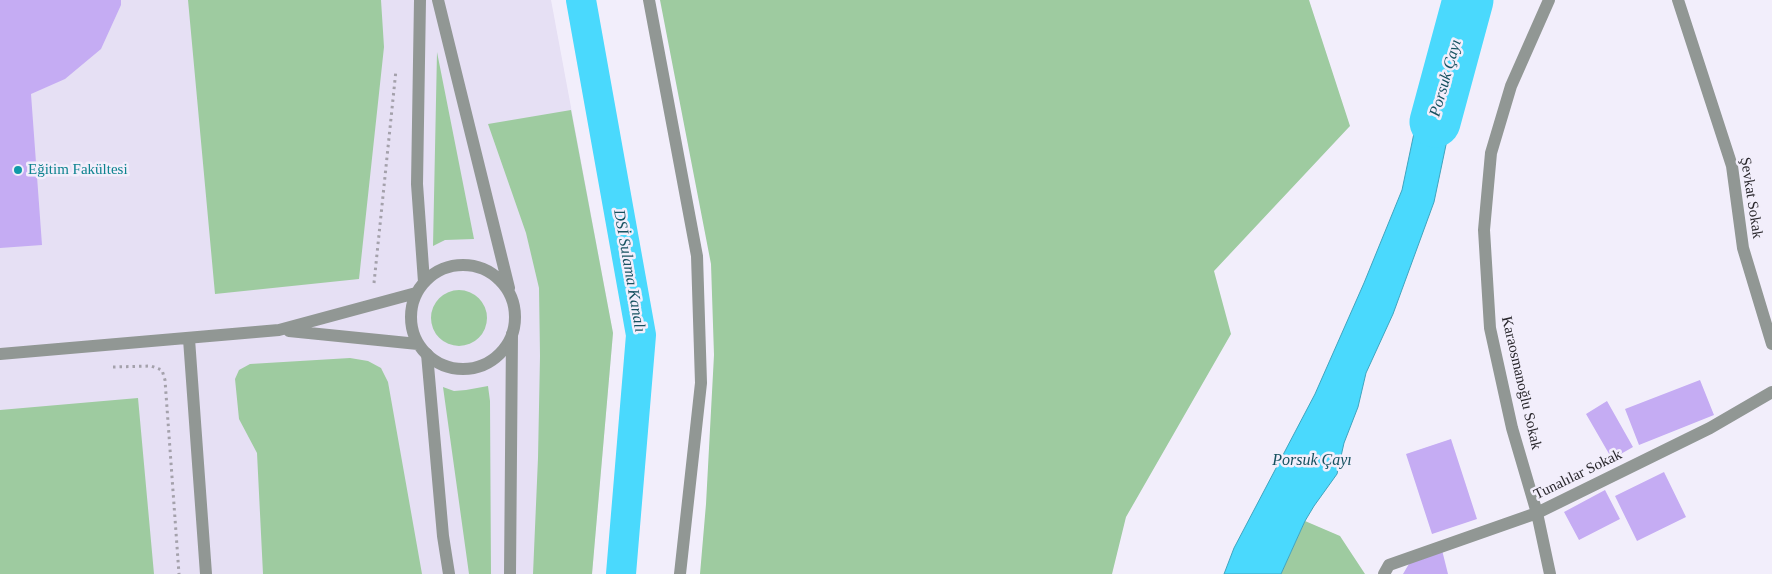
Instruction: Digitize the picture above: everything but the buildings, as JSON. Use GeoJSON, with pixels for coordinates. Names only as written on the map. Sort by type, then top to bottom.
{"type":"FeatureCollection","features":[{"type":"Feature","properties":{"kind":"street"},"geometry":{"type":"LineString","coordinates":[[420,0],[417,184],[424,282]]}},
{"type":"Feature","properties":{"kind":"street"},"geometry":{"type":"LineString","coordinates":[[438,0],[514,308],[515,321],[512,334],[510,574]]}},
{"type":"Feature","properties":{"kind":"street"},"geometry":{"type":"LineString","coordinates":[[649,0],[697,256],[701,383],[680,574]]}},
{"type":"Feature","properties":{"kind":"street","name":"Karaosmanoğlu Sokak"},"geometry":{"type":"LineString","coordinates":[[1549,0],[1511,86],[1491,153],[1484,230],[1490,328],[1512,428],[1537,513],[1550,574]]}},
{"type":"Feature","properties":{"kind":"street","name":"Şevkat Sokak"},"geometry":{"type":"LineString","coordinates":[[1678,0],[1732,166],[1743,248],[1772,344]]}},
{"type":"Feature","properties":{"kind":"street"},"geometry":{"type":"LineString","coordinates":[[511,296],[504,284],[484,268],[458,264],[445,268],[424,282],[416,293],[411,319],[413,332],[418,344],[427,354],[437,362],[449,367],[462,369],[475,368],[498,356],[512,334]]}},
{"type":"Feature","properties":{"kind":"street"},"geometry":{"type":"LineString","coordinates":[[0,354],[279,330],[416,293]]}},
{"type":"Feature","properties":{"kind":"street"},"geometry":{"type":"LineString","coordinates":[[279,330],[418,344]]}},
{"type":"Feature","properties":{"kind":"street"},"geometry":{"type":"LineString","coordinates":[[188,339],[206,574]]}},
{"type":"Feature","properties":{"kind":"street"},"geometry":{"type":"LineString","coordinates":[[427,354],[443,536],[449,574]]}},
{"type":"Feature","properties":{"kind":"street","name":"Tunalılar Sokak"},"geometry":{"type":"LineString","coordinates":[[1387,569],[1537,513],[1710,428],[1772,392]]}},
{"type":"Feature","properties":{"kind":"path"},"geometry":{"type":"LineString","coordinates":[[372,305],[394,98],[396,61]]}},
{"type":"Feature","properties":{"kind":"path"},"geometry":{"type":"LineString","coordinates":[[104,368],[151,366],[162,370],[165,380],[180,574]]}},
{"type":"Feature","properties":{"kind":"shaded area"},"geometry":{"type":"Polygon","coordinates":[[[0,0],[551,0],[613,333],[592,574],[0,574],[0,0]]]}},
{"type":"Feature","properties":{"kind":"green space"},"geometry":{"type":"Polygon","coordinates":[[[188,0],[381,0],[384,47],[359,279],[215,294],[188,0]]]}},
{"type":"Feature","properties":{"kind":"green space"},"geometry":{"type":"Polygon","coordinates":[[[660,0],[1309,0],[1350,126],[1214,271],[1231,334],[1126,517],[1112,574],[700,574],[706,504],[714,355],[711,264],[660,0]]]}},
{"type":"Feature","properties":{"kind":"green space"},"geometry":{"type":"Polygon","coordinates":[[[437,52],[474,239],[445,240],[433,246],[437,52]]]}},
{"type":"Feature","properties":{"kind":"green space"},"geometry":{"type":"Polygon","coordinates":[[[571,110],[613,333],[592,574],[533,574],[538,458],[539,288],[526,233],[488,124],[571,110]]]}},
{"type":"Feature","properties":{"kind":"green space"},"geometry":{"type":"Polygon","coordinates":[[[454,290],[464,290],[479,298],[485,307],[487,318],[485,329],[479,338],[464,346],[454,346],[443,341],[436,334],[431,323],[431,313],[436,302],[443,295],[454,290]]]}},
{"type":"Feature","properties":{"kind":"green space"},"geometry":{"type":"Polygon","coordinates":[[[350,358],[368,361],[381,368],[388,382],[422,574],[263,574],[257,453],[239,419],[235,379],[239,370],[250,364],[350,358]]]}},
{"type":"Feature","properties":{"kind":"green space"},"geometry":{"type":"Polygon","coordinates":[[[488,386],[490,401],[491,574],[469,574],[443,387],[454,391],[488,386]]]}},
{"type":"Feature","properties":{"kind":"green space"},"geometry":{"type":"Polygon","coordinates":[[[138,398],[154,574],[0,574],[0,410],[138,398]]]}},
{"type":"Feature","properties":{"kind":"green space"},"geometry":{"type":"Polygon","coordinates":[[[1305,521],[1340,536],[1365,574],[1281,574],[1305,521]]]}},
{"type":"Feature","properties":{"kind":"water","name":"Porsuk Çayı"},"geometry":{"type":"Polygon","coordinates":[[[1453,22],[1455,102],[1434,202],[1393,314],[1366,373],[1358,407],[1344,443],[1337,474],[1305,521],[1281,574],[1224,574],[1234,548],[1315,394],[1364,283],[1402,190],[1437,24],[1453,22]]]}},
{"type":"Feature","properties":{"kind":"waterway","name":"DSİ Sulama Kanalı"},"geometry":{"type":"LineString","coordinates":[[581,0],[641,335],[621,574]]}},
{"type":"Feature","properties":{"kind":"waterway","name":"Porsuk Çayı"},"geometry":{"type":"LineString","coordinates":[[1435,122],[1468,0]]}},
{"type":"Feature","properties":{"kind":"place","name":"Eğitim Fakültesi"},"geometry":{"type":"Point","coordinates":[18,170]}}]}
